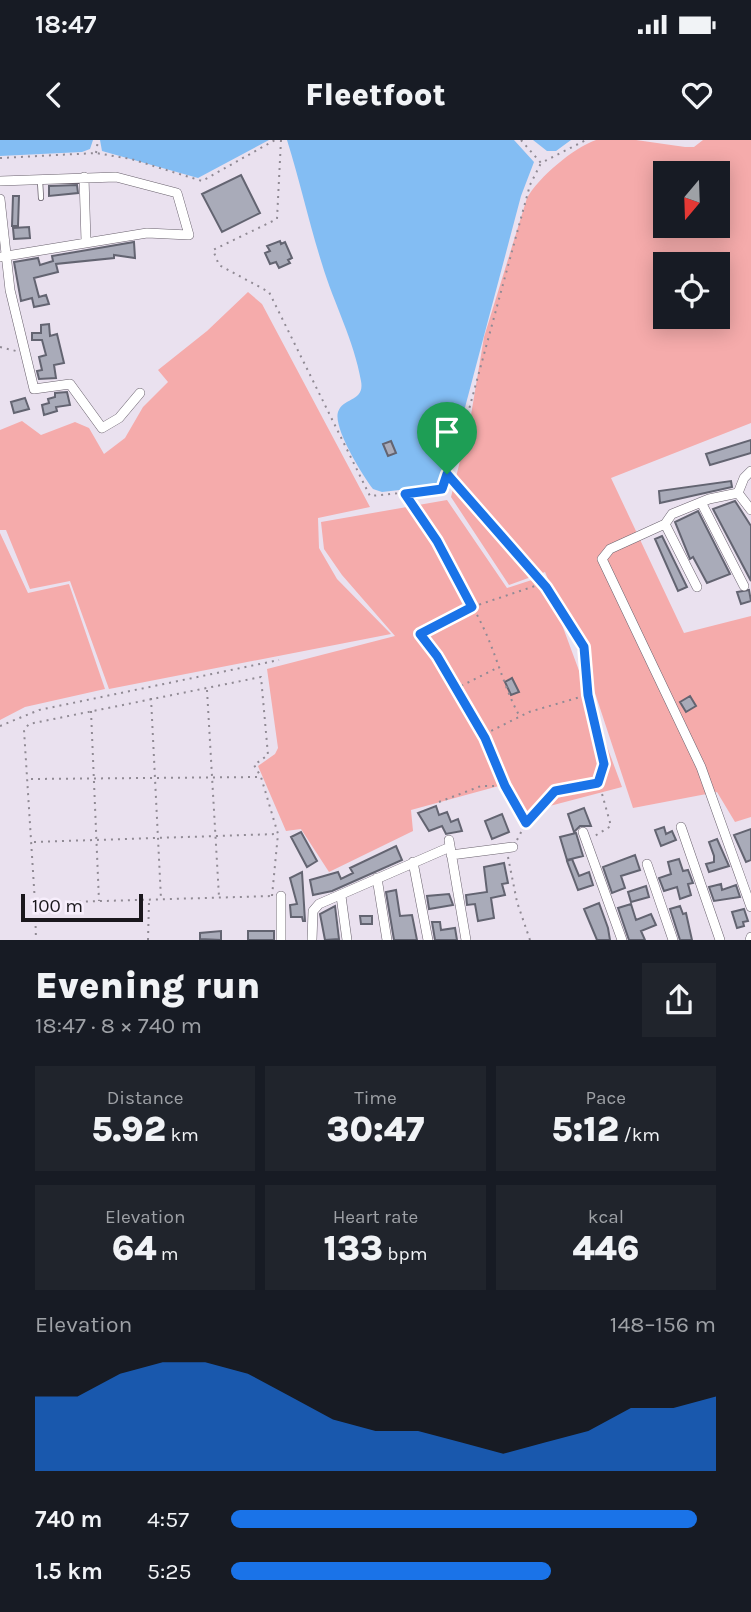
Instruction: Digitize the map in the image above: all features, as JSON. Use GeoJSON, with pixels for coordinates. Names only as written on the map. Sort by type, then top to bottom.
{"type":"FeatureCollection","features":[{"type":"Feature","properties":{"kind":"street"},"geometry":{"type":"LineString","coordinates":[[84,177],[86,241]]}},
{"type":"Feature","properties":{"kind":"street"},"geometry":{"type":"LineString","coordinates":[[0,181],[117,177],[177,193],[188,235],[147,233],[3,256]]}},
{"type":"Feature","properties":{"kind":"street"},"geometry":{"type":"LineString","coordinates":[[0,199],[3,256],[34,388],[40,390],[70,384],[102,428],[120,418],[140,393]]}},
{"type":"Feature","properties":{"kind":"street"},"geometry":{"type":"LineString","coordinates":[[738,493],[744,478],[751,471]]}},
{"type":"Feature","properties":{"kind":"street"},"geometry":{"type":"LineString","coordinates":[[738,493],[701,502],[672,514],[665,524],[610,549],[602,559],[701,766],[751,907]]}},
{"type":"Feature","properties":{"kind":"street"},"geometry":{"type":"LineString","coordinates":[[738,493],[751,510]]}},
{"type":"Feature","properties":{"kind":"street"},"geometry":{"type":"LineString","coordinates":[[701,502],[744,586]]}},
{"type":"Feature","properties":{"kind":"street"},"geometry":{"type":"LineString","coordinates":[[665,524],[697,587]]}},
{"type":"Feature","properties":{"kind":"street"},"geometry":{"type":"LineString","coordinates":[[681,827],[720,940]]}},
{"type":"Feature","properties":{"kind":"street"},"geometry":{"type":"LineString","coordinates":[[584,837],[622,940]]}},
{"type":"Feature","properties":{"kind":"street"},"geometry":{"type":"LineString","coordinates":[[312,940],[315,907],[450,847],[510,847]]}},
{"type":"Feature","properties":{"kind":"street"},"geometry":{"type":"LineString","coordinates":[[450,847],[466,940]]}},
{"type":"Feature","properties":{"kind":"street"},"geometry":{"type":"LineString","coordinates":[[413,862],[428,940]]}},
{"type":"Feature","properties":{"kind":"street"},"geometry":{"type":"LineString","coordinates":[[648,864],[673,940]]}},
{"type":"Feature","properties":{"kind":"street"},"geometry":{"type":"LineString","coordinates":[[377,878],[387,940]]}},
{"type":"Feature","properties":{"kind":"street"},"geometry":{"type":"LineString","coordinates":[[341,895],[347,940]]}},
{"type":"Feature","properties":{"kind":"street"},"geometry":{"type":"LineString","coordinates":[[276,896],[281,940]]}},
{"type":"Feature","properties":{"kind":"lane"},"geometry":{"type":"LineString","coordinates":[[40,178],[41,198]]}},
{"type":"Feature","properties":{"kind":"path"},"geometry":{"type":"LineString","coordinates":[[96,153],[98,140]]}},
{"type":"Feature","properties":{"kind":"path"},"geometry":{"type":"LineString","coordinates":[[0,158],[96,153],[131,159],[202,181],[275,140]]}},
{"type":"Feature","properties":{"kind":"path"},"geometry":{"type":"LineString","coordinates":[[281,140],[277,219],[213,250],[219,265],[269,292],[370,496],[442,489],[468,413],[530,185],[541,163],[586,140]]}},
{"type":"Feature","properties":{"kind":"path"},"geometry":{"type":"LineString","coordinates":[[521,140],[541,163]]}},
{"type":"Feature","properties":{"kind":"path"},"geometry":{"type":"LineString","coordinates":[[0,347],[24,353]]}},
{"type":"Feature","properties":{"kind":"path"},"geometry":{"type":"LineString","coordinates":[[447,474],[542,583],[584,647],[588,695],[604,764],[598,783],[611,826],[584,837]]}},
{"type":"Feature","properties":{"kind":"path"},"geometry":{"type":"LineString","coordinates":[[405,494],[437,541],[472,607],[500,666],[509,698],[520,717]]}},
{"type":"Feature","properties":{"kind":"path"},"geometry":{"type":"LineString","coordinates":[[526,823],[505,786],[485,738],[437,656],[420,634],[472,607],[542,583]]}},
{"type":"Feature","properties":{"kind":"path"},"geometry":{"type":"LineString","coordinates":[[0,726],[39,710],[279,660]]}},
{"type":"Feature","properties":{"kind":"path"},"geometry":{"type":"LineString","coordinates":[[455,689],[500,666]]}},
{"type":"Feature","properties":{"kind":"path"},"geometry":{"type":"LineString","coordinates":[[35,904],[276,896],[278,834],[261,777],[254,765],[268,755],[261,677],[29,724],[24,730],[29,779],[36,940]]}},
{"type":"Feature","properties":{"kind":"path"},"geometry":{"type":"LineString","coordinates":[[206,688],[219,898]]}},
{"type":"Feature","properties":{"kind":"path"},"geometry":{"type":"LineString","coordinates":[[485,738],[484,734],[520,717],[588,695]]}},
{"type":"Feature","properties":{"kind":"path"},"geometry":{"type":"LineString","coordinates":[[151,698],[161,900]]}},
{"type":"Feature","properties":{"kind":"path"},"geometry":{"type":"LineString","coordinates":[[91,710],[99,902]]}},
{"type":"Feature","properties":{"kind":"path"},"geometry":{"type":"LineString","coordinates":[[29,779],[261,777]]}},
{"type":"Feature","properties":{"kind":"path"},"geometry":{"type":"LineString","coordinates":[[530,940],[517,902],[510,847],[526,823],[555,791],[598,783]]}},
{"type":"Feature","properties":{"kind":"path"},"geometry":{"type":"LineString","coordinates":[[439,802],[481,786],[505,786]]}},
{"type":"Feature","properties":{"kind":"path"},"geometry":{"type":"LineString","coordinates":[[32,842],[278,834]]}},
{"type":"Feature","properties":{"kind":"path"},"geometry":{"type":"LineString","coordinates":[[148,940],[149,901]]}},
{"type":"Feature","properties":{"kind":"shaded area"},"geometry":{"type":"Polygon","coordinates":[[[596,140],[636,140],[694,147],[703,140],[751,140],[751,423],[611,478],[684,633],[751,616],[751,817],[735,822],[717,792],[633,808],[594,690],[545,572],[509,585],[451,497],[470,421],[484,337],[527,198],[567,156],[596,140]]]}},
{"type":"Feature","properties":{"kind":"shaded area"},"geometry":{"type":"Polygon","coordinates":[[[248,292],[262,304],[370,507],[318,518],[319,548],[337,579],[391,634],[109,689],[70,581],[30,589],[6,530],[0,530],[0,430],[22,421],[41,435],[75,422],[89,428],[104,454],[125,438],[143,407],[168,382],[158,370],[207,331],[248,292]]]}},
{"type":"Feature","properties":{"kind":"shaded area"},"geometry":{"type":"Polygon","coordinates":[[[447,500],[507,588],[544,576],[622,787],[523,813],[506,784],[411,810],[413,831],[329,872],[301,829],[286,831],[258,766],[275,754],[278,748],[267,669],[395,636],[342,575],[324,549],[321,522],[447,500]]]}},
{"type":"Feature","properties":{"kind":"shaded area"},"geometry":{"type":"Polygon","coordinates":[[[0,533],[28,593],[69,584],[105,689],[25,707],[0,720],[0,533]]]}},
{"type":"Feature","properties":{"kind":"water"},"geometry":{"type":"Polygon","coordinates":[[[0,140],[93,140],[90,149],[82,152],[0,156],[0,140]]]}},
{"type":"Feature","properties":{"kind":"water"},"geometry":{"type":"Polygon","coordinates":[[[100,140],[269,140],[198,178],[102,151],[100,140]]]}},
{"type":"Feature","properties":{"kind":"water"},"geometry":{"type":"Polygon","coordinates":[[[287,140],[514,140],[534,162],[521,196],[463,415],[441,478],[434,486],[382,492],[373,489],[344,440],[338,412],[344,404],[360,393],[361,381],[354,351],[322,264],[287,140]]]}},
{"type":"Feature","properties":{"kind":"water"},"geometry":{"type":"Polygon","coordinates":[[[533,140],[571,140],[556,151],[547,151],[533,140]]]}},
{"type":"Feature","properties":{"kind":"building"},"geometry":{"type":"Polygon","coordinates":[[[241,175],[260,213],[222,232],[202,194],[241,175]]]}},
{"type":"Feature","properties":{"kind":"building"},"geometry":{"type":"Polygon","coordinates":[[[77,185],[78,193],[49,196],[49,186],[77,185]]]}},
{"type":"Feature","properties":{"kind":"building"},"geometry":{"type":"Polygon","coordinates":[[[13,196],[19,196],[18,226],[12,226],[13,196]]]}},
{"type":"Feature","properties":{"kind":"building"},"geometry":{"type":"Polygon","coordinates":[[[29,227],[30,238],[14,239],[13,228],[29,227]]]}},
{"type":"Feature","properties":{"kind":"building"},"geometry":{"type":"Polygon","coordinates":[[[280,241],[281,244],[285,242],[292,258],[288,260],[290,263],[279,268],[276,262],[270,264],[265,253],[270,251],[267,246],[280,241]]]}},
{"type":"Feature","properties":{"kind":"building"},"geometry":{"type":"Polygon","coordinates":[[[134,242],[135,258],[114,255],[114,258],[56,264],[58,272],[34,278],[39,297],[46,295],[49,304],[34,307],[32,298],[21,301],[14,262],[38,258],[40,265],[53,261],[52,256],[134,242]]]}},
{"type":"Feature","properties":{"kind":"building"},"geometry":{"type":"Polygon","coordinates":[[[49,324],[50,336],[57,334],[64,363],[54,365],[56,378],[39,379],[37,371],[42,370],[39,357],[46,355],[42,340],[32,340],[32,333],[41,333],[41,325],[49,324]]]}},
{"type":"Feature","properties":{"kind":"building"},"geometry":{"type":"Polygon","coordinates":[[[67,392],[70,405],[56,407],[57,411],[44,415],[42,405],[49,403],[48,399],[55,397],[55,393],[67,392]]]}},
{"type":"Feature","properties":{"kind":"building"},"geometry":{"type":"Polygon","coordinates":[[[25,398],[29,409],[14,413],[11,402],[25,398]]]}},
{"type":"Feature","properties":{"kind":"building"},"geometry":{"type":"Polygon","coordinates":[[[751,440],[751,453],[710,465],[706,454],[751,440]]]}},
{"type":"Feature","properties":{"kind":"building"},"geometry":{"type":"Polygon","coordinates":[[[391,441],[396,453],[388,456],[383,444],[391,441]]]}},
{"type":"Feature","properties":{"kind":"building"},"geometry":{"type":"Polygon","coordinates":[[[731,481],[732,487],[660,503],[659,491],[731,481]]]}},
{"type":"Feature","properties":{"kind":"building"},"geometry":{"type":"Polygon","coordinates":[[[735,501],[751,526],[751,581],[713,509],[735,501]]]}},
{"type":"Feature","properties":{"kind":"building"},"geometry":{"type":"Polygon","coordinates":[[[698,511],[730,574],[707,583],[693,557],[690,559],[675,522],[698,511]]]}},
{"type":"Feature","properties":{"kind":"building"},"geometry":{"type":"Polygon","coordinates":[[[662,536],[687,587],[678,591],[655,539],[662,536]]]}},
{"type":"Feature","properties":{"kind":"building"},"geometry":{"type":"Polygon","coordinates":[[[749,590],[751,601],[741,604],[737,592],[749,590]]]}},
{"type":"Feature","properties":{"kind":"building"},"geometry":{"type":"Polygon","coordinates":[[[512,678],[519,692],[511,695],[505,682],[512,678]]]}},
{"type":"Feature","properties":{"kind":"building"},"geometry":{"type":"Polygon","coordinates":[[[690,696],[696,706],[686,712],[680,702],[690,696]]]}},
{"type":"Feature","properties":{"kind":"building"},"geometry":{"type":"Polygon","coordinates":[[[436,806],[439,815],[447,812],[451,822],[458,819],[462,831],[446,834],[442,826],[429,831],[418,813],[436,806]]]}},
{"type":"Feature","properties":{"kind":"building"},"geometry":{"type":"Polygon","coordinates":[[[584,808],[591,826],[580,826],[574,832],[568,814],[584,808]]]}},
{"type":"Feature","properties":{"kind":"building"},"geometry":{"type":"Polygon","coordinates":[[[502,814],[509,832],[492,839],[485,821],[502,814]]]}},
{"type":"Feature","properties":{"kind":"building"},"geometry":{"type":"Polygon","coordinates":[[[664,827],[666,834],[672,831],[676,840],[661,846],[655,830],[664,827]]]}},
{"type":"Feature","properties":{"kind":"building"},"geometry":{"type":"Polygon","coordinates":[[[751,829],[751,860],[746,862],[734,835],[751,829]]]}},
{"type":"Feature","properties":{"kind":"building"},"geometry":{"type":"Polygon","coordinates":[[[301,832],[317,861],[307,867],[291,837],[301,832]]]}},
{"type":"Feature","properties":{"kind":"building"},"geometry":{"type":"Polygon","coordinates":[[[576,833],[583,856],[567,860],[560,837],[576,833]]]}},
{"type":"Feature","properties":{"kind":"building"},"geometry":{"type":"Polygon","coordinates":[[[717,839],[729,866],[709,872],[706,864],[714,862],[714,856],[709,842],[717,839]]]}},
{"type":"Feature","properties":{"kind":"building"},"geometry":{"type":"Polygon","coordinates":[[[396,846],[402,860],[332,891],[313,895],[310,880],[338,872],[341,879],[353,873],[350,868],[396,846]]]}},
{"type":"Feature","properties":{"kind":"building"},"geometry":{"type":"Polygon","coordinates":[[[635,855],[640,870],[621,876],[625,888],[612,893],[603,867],[635,855]]]}},
{"type":"Feature","properties":{"kind":"building"},"geometry":{"type":"Polygon","coordinates":[[[572,859],[579,876],[589,872],[593,885],[578,890],[567,861],[572,859]]]}},
{"type":"Feature","properties":{"kind":"building"},"geometry":{"type":"Polygon","coordinates":[[[679,859],[683,871],[688,870],[693,883],[688,884],[691,895],[680,899],[677,887],[664,891],[659,878],[671,874],[668,862],[679,859]]]}},
{"type":"Feature","properties":{"kind":"building"},"geometry":{"type":"Polygon","coordinates":[[[504,863],[508,883],[502,884],[505,895],[491,898],[494,918],[478,921],[475,904],[467,905],[466,895],[487,892],[484,867],[504,863]]]}},
{"type":"Feature","properties":{"kind":"building"},"geometry":{"type":"Polygon","coordinates":[[[302,872],[305,921],[302,917],[291,917],[290,905],[297,904],[290,878],[302,872]]]}},
{"type":"Feature","properties":{"kind":"building"},"geometry":{"type":"Polygon","coordinates":[[[721,884],[722,890],[736,885],[740,897],[714,901],[709,887],[721,884]]]}},
{"type":"Feature","properties":{"kind":"building"},"geometry":{"type":"Polygon","coordinates":[[[646,886],[649,897],[631,902],[628,892],[646,886]]]}},
{"type":"Feature","properties":{"kind":"building"},"geometry":{"type":"Polygon","coordinates":[[[396,890],[400,916],[412,915],[417,940],[394,940],[386,892],[396,890]]]}},
{"type":"Feature","properties":{"kind":"building"},"geometry":{"type":"Polygon","coordinates":[[[449,894],[453,905],[429,909],[427,896],[449,894]]]}},
{"type":"Feature","properties":{"kind":"building"},"geometry":{"type":"Polygon","coordinates":[[[599,903],[610,940],[597,940],[584,909],[599,903]]]}},
{"type":"Feature","properties":{"kind":"building"},"geometry":{"type":"Polygon","coordinates":[[[631,904],[636,920],[651,914],[656,925],[641,931],[645,940],[629,940],[618,908],[631,904]]]}},
{"type":"Feature","properties":{"kind":"building"},"geometry":{"type":"Polygon","coordinates":[[[335,906],[339,939],[325,940],[320,914],[335,906]]]}},
{"type":"Feature","properties":{"kind":"building"},"geometry":{"type":"Polygon","coordinates":[[[680,906],[683,914],[686,913],[692,940],[680,940],[670,909],[680,906]]]}},
{"type":"Feature","properties":{"kind":"building"},"geometry":{"type":"Polygon","coordinates":[[[744,909],[748,921],[737,928],[732,912],[744,909]]]}},
{"type":"Feature","properties":{"kind":"building"},"geometry":{"type":"Polygon","coordinates":[[[360,916],[372,916],[372,924],[361,924],[360,916]]]}},
{"type":"Feature","properties":{"kind":"building"},"geometry":{"type":"Polygon","coordinates":[[[432,922],[440,922],[441,930],[455,928],[457,940],[435,940],[432,922]]]}},
{"type":"Feature","properties":{"kind":"building"},"geometry":{"type":"Polygon","coordinates":[[[221,931],[221,940],[200,939],[200,933],[221,931]]]}},
{"type":"Feature","properties":{"kind":"building"},"geometry":{"type":"Polygon","coordinates":[[[248,931],[274,931],[274,940],[248,940],[248,931]]]}},
{"type":"Feature","properties":{"kind":"route"},"geometry":{"type":"LineString","coordinates":[[447,474],[546,587],[584,647],[588,695],[604,764],[598,783],[555,791],[530,815],[526,823],[505,786],[485,738],[437,656],[420,634],[472,607],[437,541],[405,494],[442,489],[447,474]]}}]}
